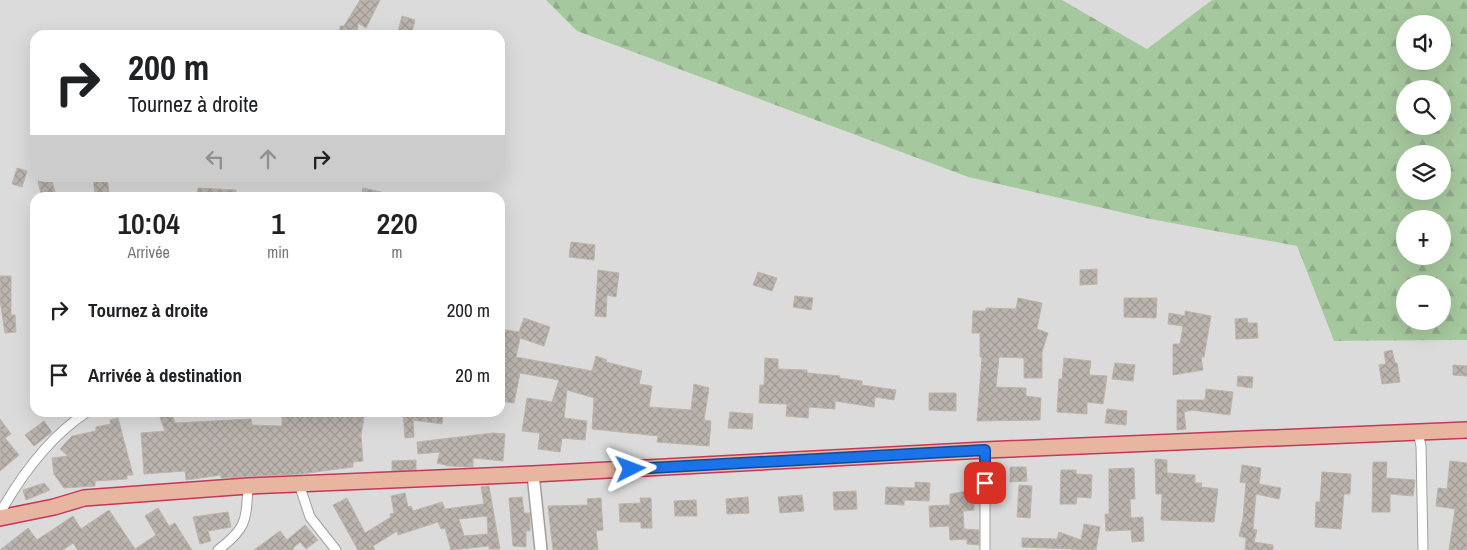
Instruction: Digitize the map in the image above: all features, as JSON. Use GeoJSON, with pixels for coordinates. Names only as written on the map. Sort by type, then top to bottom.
{"type":"FeatureCollection","features":[{"type":"Feature","properties":{"kind":"highway"},"geometry":{"type":"LineString","coordinates":[[0,518],[54,507],[84,498],[248,486],[533,474],[985,450],[1467,430]]}},
{"type":"Feature","properties":{"kind":"street"},"geometry":{"type":"LineString","coordinates":[[0,513],[21,476],[66,427],[80,417]]}},
{"type":"Feature","properties":{"kind":"street"},"geometry":{"type":"LineString","coordinates":[[1418,432],[1421,446],[1423,550]]}},
{"type":"Feature","properties":{"kind":"street"},"geometry":{"type":"LineString","coordinates":[[985,450],[985,550]]}},
{"type":"Feature","properties":{"kind":"street"},"geometry":{"type":"LineString","coordinates":[[533,474],[541,550]]}},
{"type":"Feature","properties":{"kind":"street"},"geometry":{"type":"LineString","coordinates":[[299,484],[310,517],[336,550]]}},
{"type":"Feature","properties":{"kind":"street"},"geometry":{"type":"LineString","coordinates":[[218,550],[239,532],[245,520],[248,486]]}},
{"type":"Feature","properties":{"kind":"shaded area"},"geometry":{"type":"Polygon","coordinates":[[[0,0],[546,0],[577,31],[968,177],[1150,219],[1297,246],[1334,341],[1467,340],[1467,550],[0,550],[0,0]]]}},
{"type":"Feature","properties":{"kind":"shaded area"},"geometry":{"type":"Polygon","coordinates":[[[1062,0],[1212,0],[1213,1],[1147,49],[1062,0]]]}},
{"type":"Feature","properties":{"kind":"green space"},"geometry":{"type":"Polygon","coordinates":[[[546,0],[1062,0],[1147,49],[1212,0],[1467,0],[1467,340],[1334,341],[1297,246],[1150,219],[968,177],[577,31],[546,0]]]}},
{"type":"Feature","properties":{"kind":"building"},"geometry":{"type":"Polygon","coordinates":[[[360,0],[380,0],[366,28],[358,23],[357,30],[340,30],[340,26],[344,26],[360,0]]]}},
{"type":"Feature","properties":{"kind":"building"},"geometry":{"type":"Polygon","coordinates":[[[402,16],[415,20],[412,30],[398,30],[402,16]]]}},
{"type":"Feature","properties":{"kind":"building"},"geometry":{"type":"Polygon","coordinates":[[[17,168],[27,171],[22,187],[12,184],[17,168]]]}},
{"type":"Feature","properties":{"kind":"building"},"geometry":{"type":"Polygon","coordinates":[[[38,182],[52,182],[55,192],[41,192],[38,182]]]}},
{"type":"Feature","properties":{"kind":"building"},"geometry":{"type":"Polygon","coordinates":[[[94,182],[108,182],[109,192],[95,192],[94,182]]]}},
{"type":"Feature","properties":{"kind":"building"},"geometry":{"type":"Polygon","coordinates":[[[198,188],[236,190],[236,192],[198,192],[198,188]]]}},
{"type":"Feature","properties":{"kind":"building"},"geometry":{"type":"Polygon","coordinates":[[[363,188],[381,192],[362,192],[363,188]]]}},
{"type":"Feature","properties":{"kind":"building"},"geometry":{"type":"Polygon","coordinates":[[[571,242],[595,245],[594,260],[569,257],[571,242]]]}},
{"type":"Feature","properties":{"kind":"building"},"geometry":{"type":"Polygon","coordinates":[[[1097,269],[1097,284],[1080,285],[1080,270],[1097,269]]]}},
{"type":"Feature","properties":{"kind":"building"},"geometry":{"type":"Polygon","coordinates":[[[598,270],[619,273],[616,297],[607,295],[606,317],[595,316],[598,270]]]}},
{"type":"Feature","properties":{"kind":"building"},"geometry":{"type":"Polygon","coordinates":[[[758,272],[777,278],[772,291],[753,285],[758,272]]]}},
{"type":"Feature","properties":{"kind":"building"},"geometry":{"type":"Polygon","coordinates":[[[0,276],[11,276],[11,315],[15,315],[16,332],[5,333],[0,300],[0,276]]]}},
{"type":"Feature","properties":{"kind":"building"},"geometry":{"type":"Polygon","coordinates":[[[795,296],[813,298],[811,310],[793,307],[795,296]]]}},
{"type":"Feature","properties":{"kind":"building"},"geometry":{"type":"Polygon","coordinates":[[[1018,298],[1042,303],[1037,329],[1048,333],[1042,352],[1042,378],[1024,378],[1024,358],[999,357],[996,387],[1026,388],[1026,396],[1041,398],[1040,420],[977,421],[982,357],[980,357],[980,333],[972,333],[973,311],[986,311],[986,308],[1016,309],[1018,298]]]}},
{"type":"Feature","properties":{"kind":"building"},"geometry":{"type":"Polygon","coordinates":[[[1124,298],[1157,298],[1156,318],[1124,317],[1124,298]]]}},
{"type":"Feature","properties":{"kind":"building"},"geometry":{"type":"Polygon","coordinates":[[[1185,311],[1211,316],[1204,357],[1201,357],[1203,370],[1173,375],[1173,344],[1180,344],[1183,326],[1168,324],[1169,313],[1185,316],[1185,311]]]}},
{"type":"Feature","properties":{"kind":"building"},"geometry":{"type":"Polygon","coordinates":[[[524,318],[550,327],[544,346],[520,338],[516,357],[592,371],[596,356],[607,360],[606,362],[642,371],[639,384],[652,386],[649,407],[691,410],[694,384],[709,388],[704,420],[711,421],[709,446],[657,442],[658,436],[592,429],[594,398],[567,390],[564,418],[587,421],[585,440],[562,438],[560,452],[538,449],[540,433],[522,431],[527,398],[552,402],[559,380],[520,373],[514,403],[505,402],[505,330],[519,332],[524,318]]]}},
{"type":"Feature","properties":{"kind":"building"},"geometry":{"type":"Polygon","coordinates":[[[1247,318],[1248,323],[1257,323],[1258,338],[1236,339],[1235,319],[1247,318]]]}},
{"type":"Feature","properties":{"kind":"building"},"geometry":{"type":"Polygon","coordinates":[[[1392,350],[1395,363],[1397,363],[1400,382],[1382,384],[1379,365],[1386,364],[1384,352],[1392,350]]]}},
{"type":"Feature","properties":{"kind":"building"},"geometry":{"type":"Polygon","coordinates":[[[765,358],[778,359],[778,369],[807,370],[807,373],[840,376],[839,378],[862,381],[862,385],[896,390],[894,400],[875,397],[874,407],[835,401],[835,409],[809,407],[808,418],[786,416],[787,404],[759,403],[760,385],[764,385],[765,358]]]}},
{"type":"Feature","properties":{"kind":"building"},"geometry":{"type":"Polygon","coordinates":[[[1064,358],[1091,361],[1089,375],[1107,376],[1103,404],[1087,402],[1087,414],[1057,412],[1059,379],[1062,379],[1064,358]]]}},
{"type":"Feature","properties":{"kind":"building"},"geometry":{"type":"Polygon","coordinates":[[[1115,363],[1135,365],[1133,381],[1112,379],[1115,363]]]}},
{"type":"Feature","properties":{"kind":"building"},"geometry":{"type":"Polygon","coordinates":[[[1453,365],[1467,366],[1467,376],[1453,375],[1453,365]]]}},
{"type":"Feature","properties":{"kind":"building"},"geometry":{"type":"Polygon","coordinates":[[[1238,376],[1253,377],[1252,388],[1237,386],[1238,376]]]}},
{"type":"Feature","properties":{"kind":"building"},"geometry":{"type":"Polygon","coordinates":[[[1206,389],[1233,392],[1230,415],[1192,410],[1184,412],[1186,429],[1177,430],[1177,400],[1205,400],[1206,389]]]}},
{"type":"Feature","properties":{"kind":"building"},"geometry":{"type":"Polygon","coordinates":[[[929,393],[956,393],[956,411],[929,410],[929,393]]]}},
{"type":"Feature","properties":{"kind":"building"},"geometry":{"type":"Polygon","coordinates":[[[1107,409],[1127,411],[1126,425],[1105,423],[1107,409]]]}},
{"type":"Feature","properties":{"kind":"building"},"geometry":{"type":"Polygon","coordinates":[[[730,412],[753,414],[752,429],[728,428],[730,412]]]}},
{"type":"Feature","properties":{"kind":"building"},"geometry":{"type":"Polygon","coordinates":[[[160,417],[173,417],[175,423],[251,419],[252,425],[282,426],[282,417],[364,417],[361,435],[363,461],[353,462],[353,467],[300,474],[221,478],[221,475],[186,480],[185,471],[144,474],[141,433],[165,431],[160,417]]]}},
{"type":"Feature","properties":{"kind":"building"},"geometry":{"type":"Polygon","coordinates":[[[403,417],[443,417],[442,424],[413,420],[414,437],[405,438],[403,417]]]}},
{"type":"Feature","properties":{"kind":"building"},"geometry":{"type":"Polygon","coordinates":[[[118,418],[133,475],[127,475],[127,479],[95,481],[95,486],[64,488],[54,474],[52,458],[68,456],[60,449],[72,436],[96,431],[96,427],[111,424],[110,420],[118,418]]]}},
{"type":"Feature","properties":{"kind":"building"},"geometry":{"type":"Polygon","coordinates":[[[0,419],[11,434],[5,438],[19,455],[0,471],[0,419]]]}},
{"type":"Feature","properties":{"kind":"building"},"geometry":{"type":"Polygon","coordinates":[[[44,421],[52,432],[34,446],[25,435],[44,421]]]}},
{"type":"Feature","properties":{"kind":"building"},"geometry":{"type":"Polygon","coordinates":[[[493,433],[505,434],[503,461],[473,458],[473,467],[449,466],[437,463],[440,452],[418,454],[417,442],[493,433]]]}},
{"type":"Feature","properties":{"kind":"building"},"geometry":{"type":"Polygon","coordinates":[[[1155,459],[1167,460],[1167,473],[1195,475],[1195,483],[1202,483],[1201,487],[1218,489],[1214,522],[1161,520],[1162,494],[1156,494],[1155,459]]]}},
{"type":"Feature","properties":{"kind":"building"},"geometry":{"type":"Polygon","coordinates":[[[416,460],[416,470],[392,471],[392,461],[416,460]]]}},
{"type":"Feature","properties":{"kind":"building"},"geometry":{"type":"Polygon","coordinates":[[[1450,461],[1467,463],[1467,550],[1449,550],[1455,509],[1436,506],[1438,488],[1447,489],[1450,461]]]}},
{"type":"Feature","properties":{"kind":"building"},"geometry":{"type":"Polygon","coordinates":[[[1373,462],[1387,462],[1386,478],[1415,480],[1413,496],[1390,494],[1390,512],[1372,512],[1373,462]]]}},
{"type":"Feature","properties":{"kind":"building"},"geometry":{"type":"Polygon","coordinates":[[[1242,465],[1261,468],[1259,484],[1281,488],[1279,499],[1256,494],[1253,529],[1257,530],[1254,542],[1273,545],[1273,550],[1245,550],[1246,538],[1239,536],[1243,518],[1246,483],[1240,482],[1242,465]]]}},
{"type":"Feature","properties":{"kind":"building"},"geometry":{"type":"Polygon","coordinates":[[[1010,467],[1026,467],[1027,481],[1010,482],[1010,467]]]}},
{"type":"Feature","properties":{"kind":"building"},"geometry":{"type":"Polygon","coordinates":[[[1134,468],[1135,499],[1130,499],[1131,518],[1143,517],[1144,541],[1132,542],[1131,530],[1106,531],[1105,514],[1109,514],[1109,469],[1134,468]]]}},
{"type":"Feature","properties":{"kind":"building"},"geometry":{"type":"Polygon","coordinates":[[[1061,470],[1076,470],[1076,474],[1092,475],[1091,498],[1077,497],[1076,504],[1060,504],[1061,470]]]}},
{"type":"Feature","properties":{"kind":"building"},"geometry":{"type":"Polygon","coordinates":[[[1322,472],[1351,474],[1350,494],[1344,494],[1341,529],[1315,527],[1316,502],[1320,502],[1322,472]]]}},
{"type":"Feature","properties":{"kind":"building"},"geometry":{"type":"Polygon","coordinates":[[[915,482],[930,483],[929,501],[904,500],[904,505],[885,504],[886,487],[915,488],[915,482]]]}},
{"type":"Feature","properties":{"kind":"building"},"geometry":{"type":"Polygon","coordinates":[[[44,483],[50,490],[26,500],[23,490],[44,483]]]}},
{"type":"Feature","properties":{"kind":"building"},"geometry":{"type":"Polygon","coordinates":[[[1019,485],[1032,486],[1030,518],[1017,517],[1019,485]]]}},
{"type":"Feature","properties":{"kind":"building"},"geometry":{"type":"Polygon","coordinates":[[[489,486],[500,549],[489,549],[489,546],[451,550],[445,528],[441,529],[438,522],[398,535],[397,531],[373,546],[375,550],[358,550],[333,505],[347,498],[365,533],[391,517],[390,514],[394,513],[391,496],[405,493],[408,507],[411,506],[413,511],[442,502],[445,509],[484,504],[481,487],[489,486]],[[487,516],[459,519],[464,536],[488,534],[487,516]]]}},
{"type":"Feature","properties":{"kind":"building"},"geometry":{"type":"Polygon","coordinates":[[[973,490],[974,510],[963,511],[964,529],[979,530],[979,545],[967,544],[967,539],[950,540],[949,526],[930,527],[929,506],[950,505],[950,494],[973,490]]]}},
{"type":"Feature","properties":{"kind":"building"},"geometry":{"type":"Polygon","coordinates":[[[856,491],[857,509],[834,510],[833,492],[856,491]]]}},
{"type":"Feature","properties":{"kind":"building"},"geometry":{"type":"Polygon","coordinates":[[[802,495],[804,511],[780,513],[778,497],[802,495]]]}},
{"type":"Feature","properties":{"kind":"building"},"geometry":{"type":"Polygon","coordinates":[[[522,497],[524,513],[530,513],[530,531],[526,531],[526,547],[513,546],[509,498],[522,497]]]}},
{"type":"Feature","properties":{"kind":"building"},"geometry":{"type":"Polygon","coordinates":[[[748,497],[749,513],[727,514],[726,499],[748,497]]]}},
{"type":"Feature","properties":{"kind":"building"},"geometry":{"type":"Polygon","coordinates":[[[601,498],[603,530],[596,531],[598,550],[553,550],[548,506],[588,505],[587,499],[601,498]]]}},
{"type":"Feature","properties":{"kind":"building"},"geometry":{"type":"Polygon","coordinates":[[[640,498],[651,498],[652,528],[641,528],[641,522],[620,522],[619,504],[641,503],[640,498]]]}},
{"type":"Feature","properties":{"kind":"building"},"geometry":{"type":"Polygon","coordinates":[[[696,500],[697,516],[675,516],[674,501],[696,500]]]}},
{"type":"Feature","properties":{"kind":"building"},"geometry":{"type":"Polygon","coordinates":[[[158,508],[169,526],[175,523],[192,550],[78,550],[73,543],[63,550],[0,550],[28,528],[37,540],[73,516],[81,529],[109,510],[135,549],[156,535],[145,516],[158,508]]]}},
{"type":"Feature","properties":{"kind":"building"},"geometry":{"type":"Polygon","coordinates":[[[228,512],[231,527],[208,531],[211,541],[200,544],[193,517],[228,512]]]}},
{"type":"Feature","properties":{"kind":"building"},"geometry":{"type":"Polygon","coordinates":[[[1084,524],[1100,527],[1096,550],[1022,547],[1022,538],[1057,539],[1059,532],[1081,540],[1084,524]]]}},
{"type":"Feature","properties":{"kind":"building"},"geometry":{"type":"Polygon","coordinates":[[[305,525],[318,540],[306,549],[300,542],[293,548],[294,550],[254,550],[280,531],[287,540],[305,525]]]}},
{"type":"Feature","properties":{"kind":"route"},"geometry":{"type":"LineString","coordinates":[[631,469],[985,450],[985,483]]}}]}
